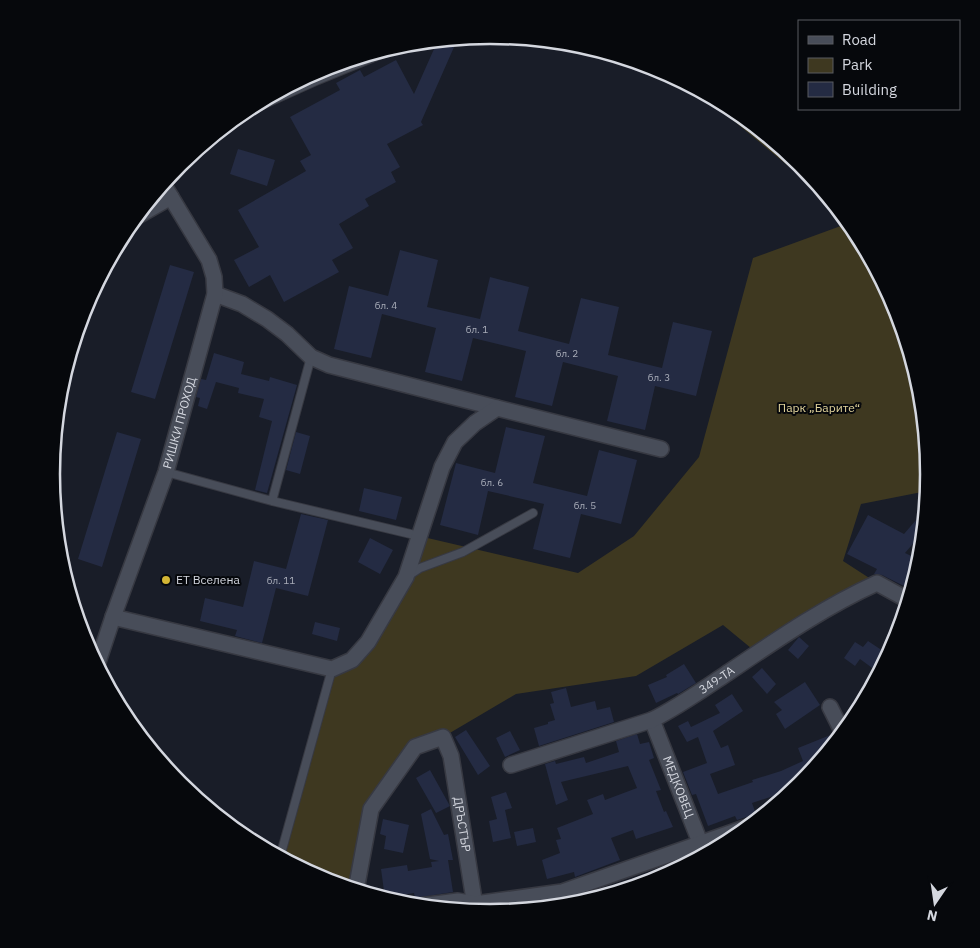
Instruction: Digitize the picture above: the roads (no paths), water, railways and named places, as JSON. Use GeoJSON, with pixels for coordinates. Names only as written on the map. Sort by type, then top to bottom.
{"type":"FeatureCollection","features":[{"type":"Feature","properties":{"kind":"street","name":"РИШКИ ПРОХОД"},"geometry":{"type":"LineString","coordinates":[[100,656],[166,472],[214,294],[214,277],[209,260],[167,190]]}},
{"type":"Feature","properties":{"kind":"street"},"geometry":{"type":"LineString","coordinates":[[214,294],[242,304],[267,319],[287,334],[311,357],[329,365],[661,449]]}},
{"type":"Feature","properties":{"kind":"street"},"geometry":{"type":"LineString","coordinates":[[113,616],[332,669],[352,660],[368,642],[406,577],[442,467],[455,442],[475,423],[497,408]]}},
{"type":"Feature","properties":{"kind":"street","name":"349-ТА"},"geometry":{"type":"LineString","coordinates":[[510,765],[652,720],[672,710],[757,653],[846,597],[877,583],[902,597]]}},
{"type":"Feature","properties":{"kind":"street"},"geometry":{"type":"LineString","coordinates":[[830,707],[839,725]]}},
{"type":"Feature","properties":{"kind":"street","name":"МЕДКОВЕЦ"},"geometry":{"type":"LineString","coordinates":[[652,720],[703,848]]}},
{"type":"Feature","properties":{"kind":"street","name":"ДРЪСТЪР"},"geometry":{"type":"LineString","coordinates":[[357,883],[371,809],[415,747],[443,737],[451,756],[475,903]]}},
{"type":"Feature","properties":{"kind":"street"},"geometry":{"type":"LineString","coordinates":[[499,904],[562,892],[699,850]]}},
{"type":"Feature","properties":{"kind":"street"},"geometry":{"type":"LineString","coordinates":[[450,902],[458,901],[463,903]]}},
{"type":"Feature","properties":{"kind":"lane"},"geometry":{"type":"LineString","coordinates":[[272,501],[311,357]]}},
{"type":"Feature","properties":{"kind":"lane"},"geometry":{"type":"LineString","coordinates":[[166,472],[272,501],[419,536]]}},
{"type":"Feature","properties":{"kind":"lane"},"geometry":{"type":"LineString","coordinates":[[406,577],[420,568],[463,552],[533,513]]}},
{"type":"Feature","properties":{"kind":"lane"},"geometry":{"type":"LineString","coordinates":[[282,851],[332,669]]}},
{"type":"Feature","properties":{"kind":"place","name":"ЕТ Вселена"},"geometry":{"type":"Point","coordinates":[166,580]}},
{"type":"Feature","properties":{"kind":"park label","name":"Парк „Барите“"},"geometry":{"type":"Point","coordinates":[819,408]}}]}
